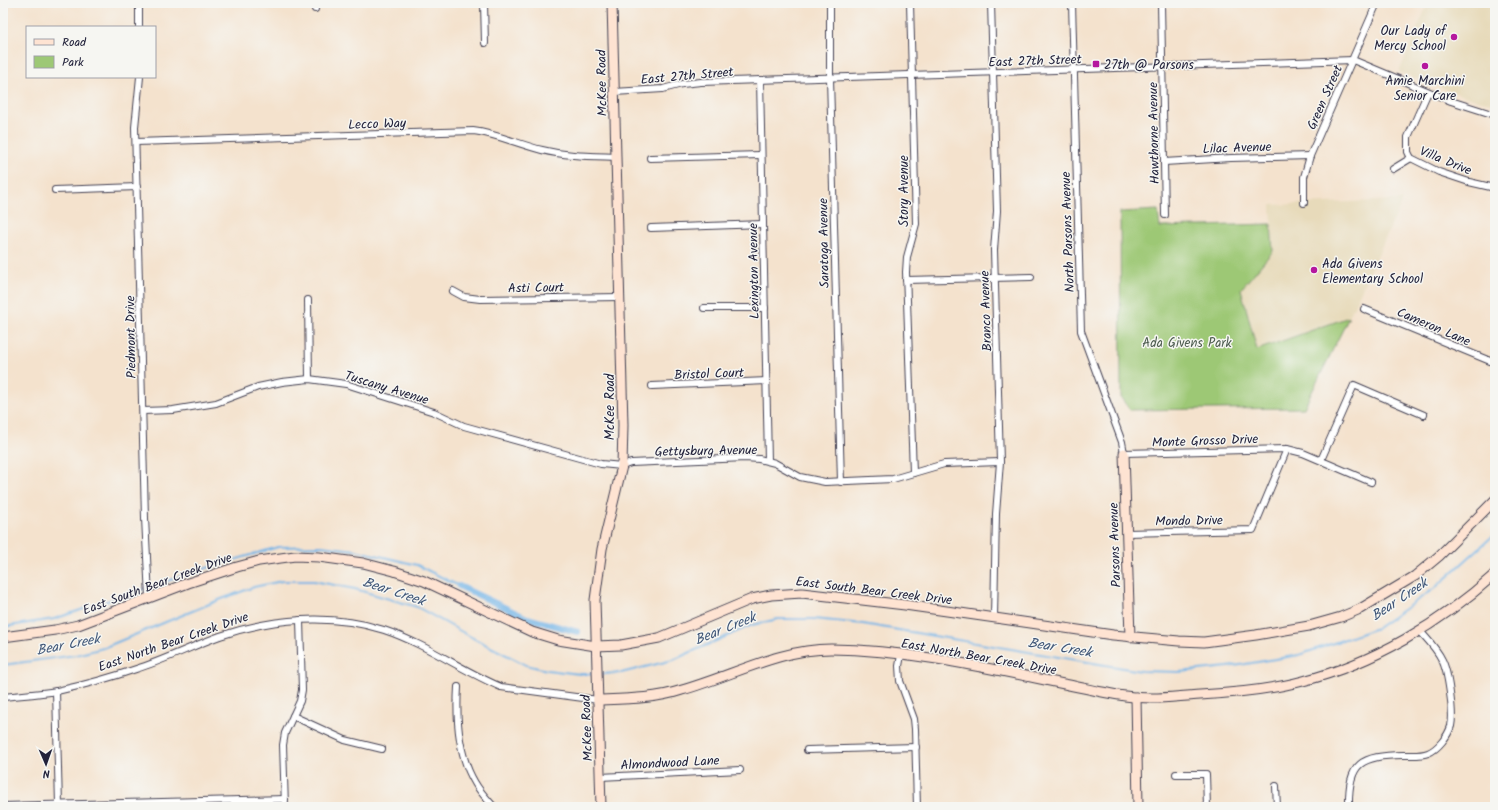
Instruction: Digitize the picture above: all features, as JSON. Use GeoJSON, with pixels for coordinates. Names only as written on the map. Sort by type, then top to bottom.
{"type":"FeatureCollection","features":[{"type":"Feature","properties":{"kind":"street"},"geometry":{"type":"LineString","coordinates":[[139,3],[139,26]]}},
{"type":"Feature","properties":{"kind":"street"},"geometry":{"type":"LineString","coordinates":[[484,3],[485,43]]}},
{"type":"Feature","properties":{"kind":"street","name":"McKee Road"},"geometry":{"type":"LineString","coordinates":[[601,807],[595,600],[597,574],[602,549],[622,466],[623,402],[612,3]]}},
{"type":"Feature","properties":{"kind":"street","name":"Saratoga Avenue"},"geometry":{"type":"LineString","coordinates":[[830,3],[830,78],[840,482]]}},
{"type":"Feature","properties":{"kind":"street","name":"Story Avenue"},"geometry":{"type":"LineString","coordinates":[[910,3],[916,224],[907,257],[906,280],[912,473]]}},
{"type":"Feature","properties":{"kind":"street","name":"Branco Avenue"},"geometry":{"type":"LineString","coordinates":[[991,3],[997,211],[994,250],[1000,462],[996,514],[994,618]]}},
{"type":"Feature","properties":{"kind":"street","name":"North Parsons Avenue"},"geometry":{"type":"LineString","coordinates":[[1072,3],[1081,331],[1122,442],[1124,453]]}},
{"type":"Feature","properties":{"kind":"street","name":"Hawthorne Avenue"},"geometry":{"type":"LineString","coordinates":[[1161,3],[1165,215]]}},
{"type":"Feature","properties":{"kind":"street","name":"Green Street"},"geometry":{"type":"LineString","coordinates":[[1304,203],[1304,177],[1310,156],[1377,3]]}},
{"type":"Feature","properties":{"kind":"street","name":"East 27th Street"},"geometry":{"type":"LineString","coordinates":[[614,92],[663,89],[682,84],[701,82],[1353,60],[1451,101],[1495,115]]}},
{"type":"Feature","properties":{"kind":"street","name":"Piedmont Drive"},"geometry":{"type":"LineString","coordinates":[[140,78],[135,127],[145,518],[149,597]]}},
{"type":"Feature","properties":{"kind":"street","name":"Lexington Avenue"},"geometry":{"type":"LineString","coordinates":[[760,80],[768,461]]}},
{"type":"Feature","properties":{"kind":"street","name":"Villa Drive"},"geometry":{"type":"LineString","coordinates":[[1428,92],[1408,137],[1408,152],[1410,158],[1439,172],[1469,182],[1495,188]]}},
{"type":"Feature","properties":{"kind":"street","name":"Lecco Way"},"geometry":{"type":"LineString","coordinates":[[136,142],[473,131],[487,133],[543,150],[564,154],[616,157]]}},
{"type":"Feature","properties":{"kind":"street"},"geometry":{"type":"LineString","coordinates":[[650,158],[761,155]]}},
{"type":"Feature","properties":{"kind":"street","name":"Lilac Avenue"},"geometry":{"type":"LineString","coordinates":[[1164,162],[1231,158],[1310,156]]}},
{"type":"Feature","properties":{"kind":"street"},"geometry":{"type":"LineString","coordinates":[[1394,169],[1410,158]]}},
{"type":"Feature","properties":{"kind":"street"},"geometry":{"type":"LineString","coordinates":[[55,190],[137,187]]}},
{"type":"Feature","properties":{"kind":"street"},"geometry":{"type":"LineString","coordinates":[[651,228],[763,224]]}},
{"type":"Feature","properties":{"kind":"street"},"geometry":{"type":"LineString","coordinates":[[906,280],[1030,277]]}},
{"type":"Feature","properties":{"kind":"street","name":"Asti Court"},"geometry":{"type":"LineString","coordinates":[[453,291],[464,297],[480,299],[620,297]]}},
{"type":"Feature","properties":{"kind":"street"},"geometry":{"type":"LineString","coordinates":[[308,300],[309,380]]}},
{"type":"Feature","properties":{"kind":"street"},"geometry":{"type":"LineString","coordinates":[[704,308],[765,308]]}},
{"type":"Feature","properties":{"kind":"street","name":"Cameron Lane"},"geometry":{"type":"LineString","coordinates":[[1364,308],[1495,363]]}},
{"type":"Feature","properties":{"kind":"street","name":"Tuscany Avenue"},"geometry":{"type":"LineString","coordinates":[[143,410],[189,409],[216,403],[270,384],[282,382],[309,380],[346,384],[434,412],[464,426],[593,462],[622,466]]}},
{"type":"Feature","properties":{"kind":"street","name":"Bristol Court"},"geometry":{"type":"LineString","coordinates":[[652,386],[767,381]]}},
{"type":"Feature","properties":{"kind":"street"},"geometry":{"type":"LineString","coordinates":[[1321,460],[1354,385],[1424,415]]}},
{"type":"Feature","properties":{"kind":"street","name":"Monte Grosso Drive"},"geometry":{"type":"LineString","coordinates":[[1124,453],[1287,449],[1321,460],[1371,482]]}},
{"type":"Feature","properties":{"kind":"street","name":"Mondo Drive"},"geometry":{"type":"LineString","coordinates":[[1126,533],[1253,530],[1287,449]]}},
{"type":"Feature","properties":{"kind":"street","name":"Parsons Avenue"},"geometry":{"type":"LineString","coordinates":[[1124,453],[1130,636]]}},
{"type":"Feature","properties":{"kind":"street","name":"Gettysburg Avenue"},"geometry":{"type":"LineString","coordinates":[[622,466],[631,463],[745,458],[768,461],[800,477],[818,482],[840,482],[893,479],[944,464],[1000,462]]}},
{"type":"Feature","properties":{"kind":"street","name":"East South Bear Creek Drive"},"geometry":{"type":"LineString","coordinates":[[3,637],[55,630],[78,625],[188,583],[259,561],[295,556],[319,557],[363,563],[394,571],[443,589],[532,632],[574,643],[596,646],[621,645],[659,638],[752,599],[784,593],[823,594],[1130,636],[1204,642],[1309,626],[1341,617],[1360,609],[1415,576],[1439,556],[1495,500]]}},
{"type":"Feature","properties":{"kind":"street","name":"East North Bear Creek Drive"},"geometry":{"type":"LineString","coordinates":[[3,697],[56,691],[94,682],[138,668],[221,636],[255,626],[300,620],[325,620],[356,624],[384,630],[424,647],[487,681],[501,686],[631,699],[681,691],[774,658],[802,651],[832,649],[901,655],[955,662],[1136,697],[1216,694],[1254,690],[1302,682],[1334,672],[1371,657],[1420,631],[1477,590],[1495,574]]}},
{"type":"Feature","properties":{"kind":"street"},"geometry":{"type":"LineString","coordinates":[[285,807],[283,745],[285,733],[300,701],[302,690],[300,620]]}},
{"type":"Feature","properties":{"kind":"street"},"geometry":{"type":"LineString","coordinates":[[1349,807],[1348,787],[1353,773],[1358,766],[1366,760],[1376,756],[1427,753],[1437,747],[1446,736],[1451,725],[1450,693],[1444,664],[1438,653],[1420,631]]}},
{"type":"Feature","properties":{"kind":"street"},"geometry":{"type":"LineString","coordinates":[[901,655],[899,666],[900,681],[914,718],[917,807]]}},
{"type":"Feature","properties":{"kind":"street"},"geometry":{"type":"LineString","coordinates":[[458,687],[458,730],[467,767],[475,783],[494,807]]}},
{"type":"Feature","properties":{"kind":"street"},"geometry":{"type":"LineString","coordinates":[[56,691],[59,805]]}},
{"type":"Feature","properties":{"kind":"street"},"geometry":{"type":"LineString","coordinates":[[1136,697],[1138,807]]}},
{"type":"Feature","properties":{"kind":"street"},"geometry":{"type":"LineString","coordinates":[[293,716],[345,740],[382,748]]}},
{"type":"Feature","properties":{"kind":"street"},"geometry":{"type":"LineString","coordinates":[[808,750],[916,747]]}},
{"type":"Feature","properties":{"kind":"street","name":"Almondwood Lane"},"geometry":{"type":"LineString","coordinates":[[600,777],[740,770]]}},
{"type":"Feature","properties":{"kind":"street"},"geometry":{"type":"LineString","coordinates":[[1176,774],[1206,774],[1207,807]]}},
{"type":"Feature","properties":{"kind":"street"},"geometry":{"type":"LineString","coordinates":[[1276,786],[1277,807]]}},
{"type":"Feature","properties":{"kind":"street"},"geometry":{"type":"LineString","coordinates":[[3,806],[155,805],[285,800]]}},
{"type":"Feature","properties":{"kind":"shaded area","name":"Our Lady of Mercy School"},"geometry":{"type":"Polygon","coordinates":[[[1428,3],[1495,3],[1495,104],[1470,98],[1399,72],[1428,3]]]}},
{"type":"Feature","properties":{"kind":"shaded area","name":"Ada Givens Elementary School"},"geometry":{"type":"Polygon","coordinates":[[[1403,200],[1349,317],[1257,350],[1241,289],[1273,251],[1271,205],[1403,200]]]}},
{"type":"Feature","properties":{"kind":"green space","name":"Ada Givens Park"},"geometry":{"type":"Polygon","coordinates":[[[1158,210],[1160,227],[1271,224],[1273,251],[1241,289],[1257,350],[1349,317],[1304,408],[1130,410],[1121,398],[1120,212],[1158,210]]]}},
{"type":"Feature","properties":{"kind":"waterway","name":"Bear Creek"},"geometry":{"type":"LineString","coordinates":[[599,674],[621,673],[673,660],[752,625],[778,619],[814,619],[863,624],[1141,671],[1179,672],[1228,667],[1299,655],[1377,628],[1435,588],[1495,534]]}},
{"type":"Feature","properties":{"kind":"waterway"},"geometry":{"type":"LineString","coordinates":[[3,627],[54,619],[200,570],[278,547],[321,546],[355,550],[417,565],[459,586]]}},
{"type":"Feature","properties":{"kind":"waterway","name":"Bear Creek"},"geometry":{"type":"LineString","coordinates":[[3,665],[76,655],[103,648],[254,587],[282,581],[314,581],[355,589],[417,607],[526,665],[547,670],[580,674],[595,674]]}},
{"type":"Feature","properties":{"kind":"waterway"},"geometry":{"type":"LineString","coordinates":[[459,586],[527,618],[578,632]]}},
{"type":"Feature","properties":{"kind":"place","name":"Our Lady of Mercy School"},"geometry":{"type":"Point","coordinates":[1454,37]}},
{"type":"Feature","properties":{"kind":"place","name":"27th @ Parsons"},"geometry":{"type":"Point","coordinates":[1096,64]}},
{"type":"Feature","properties":{"kind":"place","name":"Amie Marchini Senior Care"},"geometry":{"type":"Point","coordinates":[1425,66]}},
{"type":"Feature","properties":{"kind":"place","name":"Ada Givens Elementary School"},"geometry":{"type":"Point","coordinates":[1314,270]}}]}
